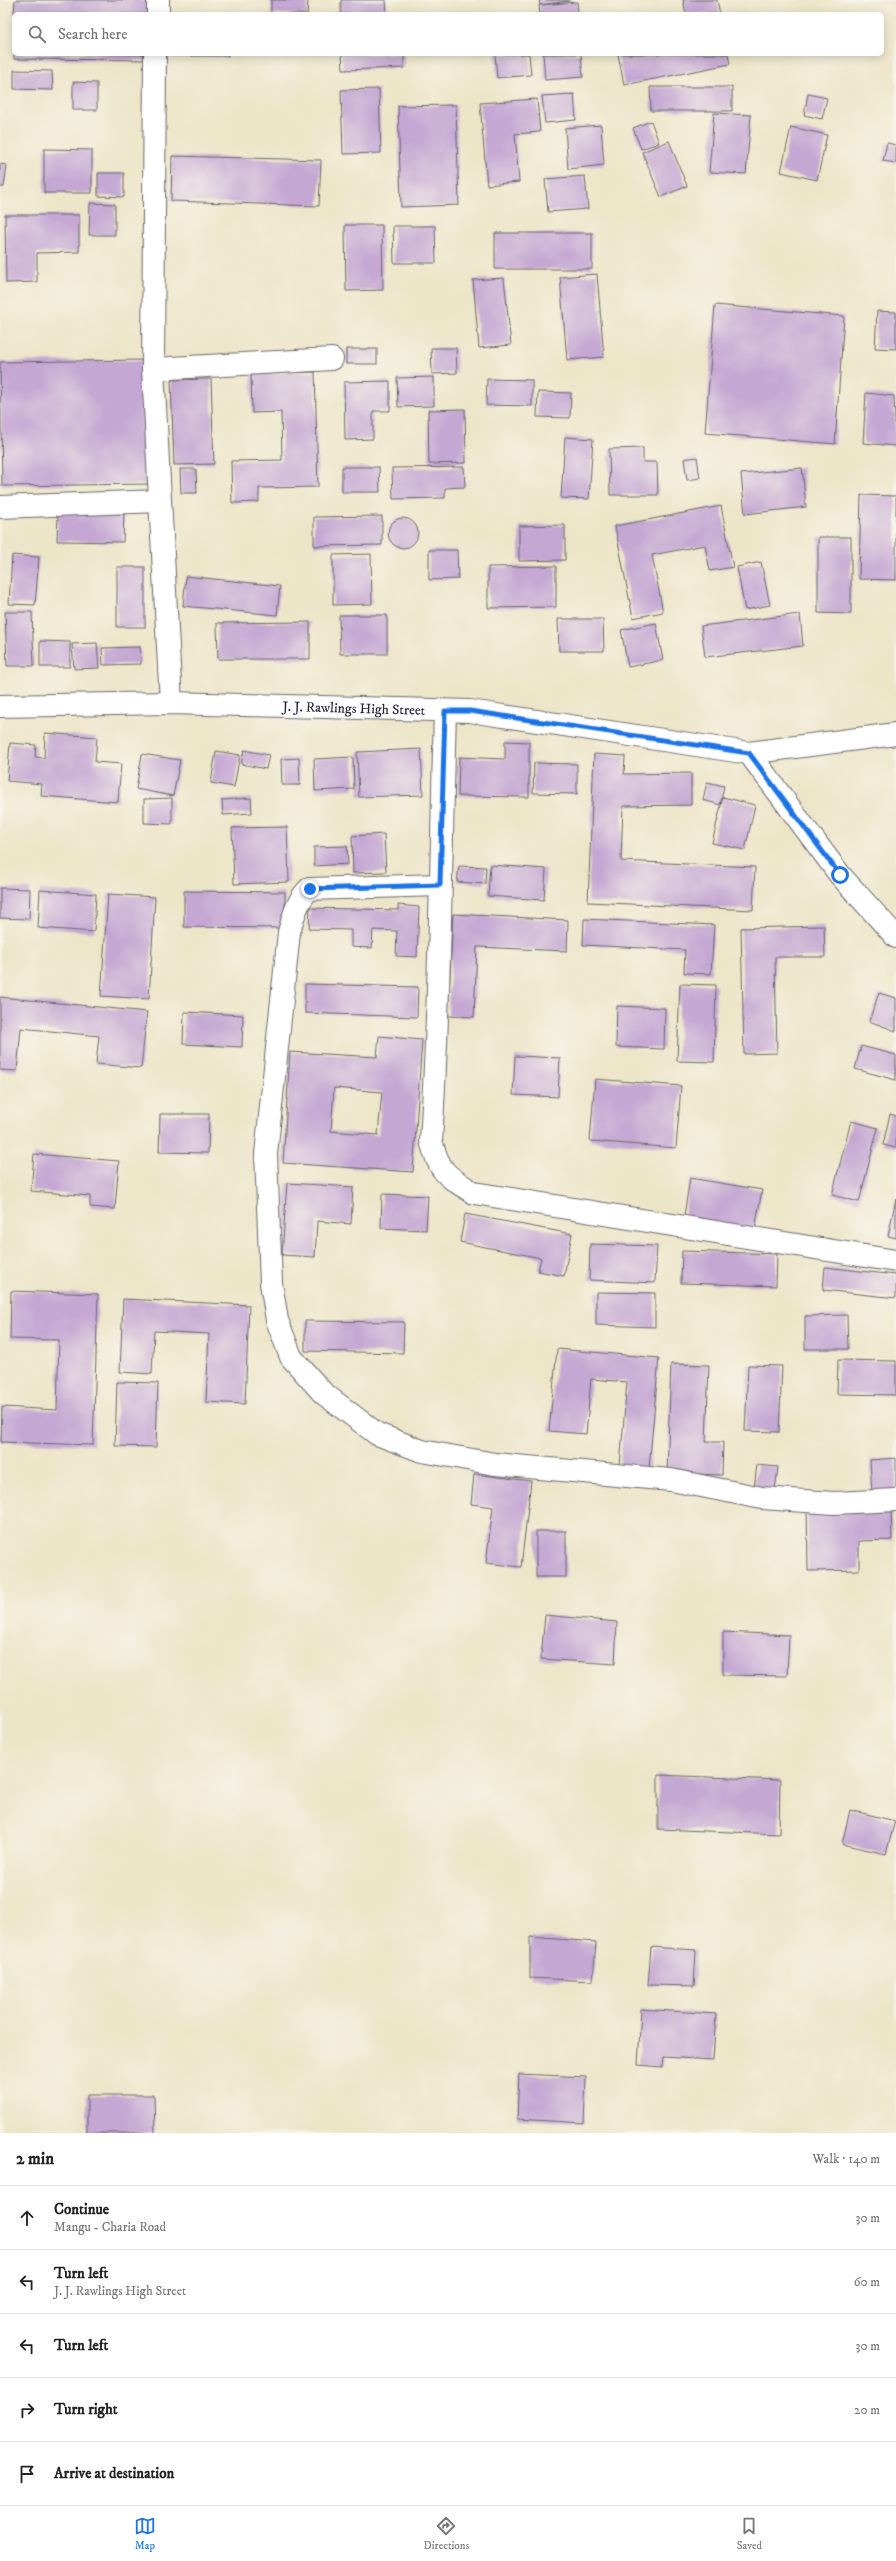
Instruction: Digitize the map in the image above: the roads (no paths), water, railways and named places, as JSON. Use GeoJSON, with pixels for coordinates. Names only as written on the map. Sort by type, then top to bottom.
{"type":"FeatureCollection","features":[{"type":"Feature","properties":{"kind":"street"},"geometry":{"type":"LineString","coordinates":[[158,0],[158,12]]}},
{"type":"Feature","properties":{"kind":"street"},"geometry":{"type":"LineString","coordinates":[[155,56],[153,369],[171,703]]}},
{"type":"Feature","properties":{"kind":"street"},"geometry":{"type":"LineString","coordinates":[[153,369],[332,359]]}},
{"type":"Feature","properties":{"kind":"street"},"geometry":{"type":"LineString","coordinates":[[0,507],[160,502]]}},
{"type":"Feature","properties":{"kind":"street","name":"J. J. Rawlings High Street"},"geometry":{"type":"LineString","coordinates":[[0,706],[171,703],[470,711],[749,753],[896,734]]}},
{"type":"Feature","properties":{"kind":"street"},"geometry":{"type":"LineString","coordinates":[[445,711],[440,885],[440,979],[431,1141],[436,1159],[446,1175],[474,1193],[896,1261]]}},
{"type":"Feature","properties":{"kind":"street"},"geometry":{"type":"LineString","coordinates":[[749,753],[840,875],[896,937]]}},
{"type":"Feature","properties":{"kind":"street"},"geometry":{"type":"LineString","coordinates":[[440,885],[310,889],[301,897],[296,908],[289,932],[266,1154],[271,1283],[277,1320],[291,1357],[323,1394],[377,1434],[422,1451],[495,1464],[671,1480],[762,1498],[834,1503],[896,1500]]}}]}
